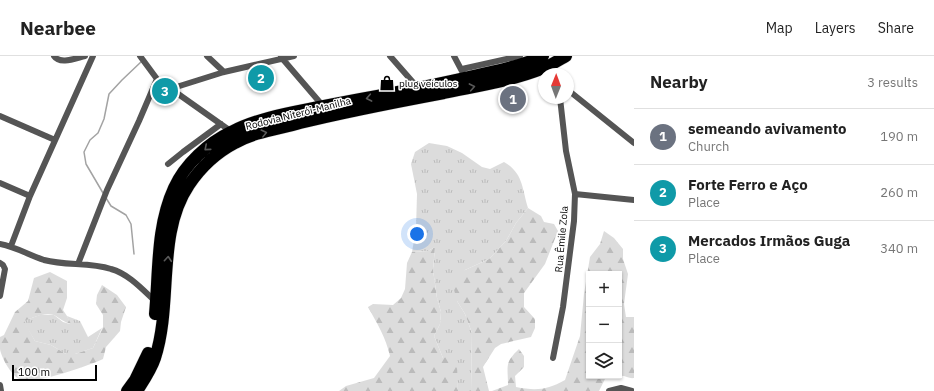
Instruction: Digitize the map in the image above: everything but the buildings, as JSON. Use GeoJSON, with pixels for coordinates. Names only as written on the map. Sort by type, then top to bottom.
{"type":"FeatureCollection","features":[{"type":"Feature","properties":{"kind":"highway","name":"Rodovia Niterói-Manilha"},"geometry":{"type":"LineString","coordinates":[[137,391],[147,376],[155,358],[161,332],[169,242],[173,220],[188,185],[201,168],[217,154],[236,142],[254,135],[319,118],[511,79],[550,65],[566,56]]}},
{"type":"Feature","properties":{"kind":"highway","name":"Rodovia Niterói-Manilha"},"geometry":{"type":"LineString","coordinates":[[127,391],[145,362],[150,348],[156,302],[159,246],[166,209],[174,187],[193,161],[207,148],[232,132],[264,120],[323,106],[418,88],[523,58],[550,65]]}},
{"type":"Feature","properties":{"kind":"street"},"geometry":{"type":"LineString","coordinates":[[54,56],[56,59],[62,60],[85,56]]}},
{"type":"Feature","properties":{"kind":"street"},"geometry":{"type":"LineString","coordinates":[[11,246],[30,196],[92,56]]}},
{"type":"Feature","properties":{"kind":"street"},"geometry":{"type":"LineString","coordinates":[[140,56],[157,79],[232,132]]}},
{"type":"Feature","properties":{"kind":"street"},"geometry":{"type":"LineString","coordinates":[[207,56],[224,72]]}},
{"type":"Feature","properties":{"kind":"street"},"geometry":{"type":"LineString","coordinates":[[170,89],[224,72],[294,56]]}},
{"type":"Feature","properties":{"kind":"street"},"geometry":{"type":"LineString","coordinates":[[390,56],[418,88]]}},
{"type":"Feature","properties":{"kind":"street"},"geometry":{"type":"LineString","coordinates":[[454,56],[464,74]]}},
{"type":"Feature","properties":{"kind":"street"},"geometry":{"type":"LineString","coordinates":[[281,58],[323,106]]}},
{"type":"Feature","properties":{"kind":"street"},"geometry":{"type":"LineString","coordinates":[[78,264],[107,190],[157,79]]}},
{"type":"Feature","properties":{"kind":"street"},"geometry":{"type":"LineString","coordinates":[[574,95],[634,143]]}},
{"type":"Feature","properties":{"kind":"street","name":"Rua Êmile Zola"},"geometry":{"type":"LineString","coordinates":[[553,358],[563,307],[574,221],[574,194],[566,152],[561,104]]}},
{"type":"Feature","properties":{"kind":"street"},"geometry":{"type":"LineString","coordinates":[[0,116],[55,140]]}},
{"type":"Feature","properties":{"kind":"street"},"geometry":{"type":"LineString","coordinates":[[168,164],[221,124]]}},
{"type":"Feature","properties":{"kind":"street"},"geometry":{"type":"LineString","coordinates":[[0,183],[30,196]]}},
{"type":"Feature","properties":{"kind":"street"},"geometry":{"type":"LineString","coordinates":[[574,194],[634,200]]}},
{"type":"Feature","properties":{"kind":"street"},"geometry":{"type":"LineString","coordinates":[[0,244],[11,246],[43,259],[56,262],[101,266],[113,269],[135,283],[156,302]]}},
{"type":"Feature","properties":{"kind":"street"},"geometry":{"type":"LineString","coordinates":[[0,263],[5,269],[0,296]]}},
{"type":"Feature","properties":{"kind":"street"},"geometry":{"type":"LineString","coordinates":[[0,385],[1,391]]}},
{"type":"Feature","properties":{"kind":"street"},"geometry":{"type":"LineString","coordinates":[[609,391],[621,388],[632,391]]}},
{"type":"Feature","properties":{"kind":"green space"},"geometry":{"type":"Polygon","coordinates":[[[429,143],[447,146],[462,153],[482,167],[490,169],[504,162],[515,171],[518,176],[528,208],[516,223],[506,241],[489,259],[465,270],[457,301],[465,314],[472,333],[471,391],[458,391],[457,380],[443,358],[434,336],[440,324],[441,312],[437,298],[433,270],[435,247],[428,251],[412,252],[416,229],[417,194],[411,164],[415,152],[429,143]]]}},
{"type":"Feature","properties":{"kind":"green space"},"geometry":{"type":"Polygon","coordinates":[[[528,208],[541,216],[544,222],[554,224],[558,231],[545,264],[524,293],[524,307],[535,319],[535,328],[531,337],[501,344],[495,348],[483,367],[489,391],[471,391],[472,333],[465,314],[457,301],[452,282],[465,270],[489,259],[506,241],[516,223],[528,208]]]}},
{"type":"Feature","properties":{"kind":"green space"},"geometry":{"type":"Polygon","coordinates":[[[604,231],[614,238],[623,249],[623,259],[628,274],[624,304],[626,317],[634,317],[634,378],[622,376],[622,271],[588,271],[590,257],[600,244],[604,231]]]}},
{"type":"Feature","properties":{"kind":"green space"},"geometry":{"type":"Polygon","coordinates":[[[435,247],[433,270],[437,298],[441,312],[440,324],[434,336],[443,358],[446,357],[457,365],[458,391],[339,391],[346,386],[374,378],[390,356],[384,337],[368,307],[373,304],[393,305],[401,298],[405,289],[407,263],[412,252],[428,251],[435,247]]]}},
{"type":"Feature","properties":{"kind":"green space"},"geometry":{"type":"Polygon","coordinates":[[[50,272],[67,281],[67,298],[63,310],[71,324],[50,314],[24,321],[35,341],[51,345],[66,354],[75,354],[93,348],[103,327],[103,315],[96,304],[97,295],[102,285],[117,295],[126,307],[121,322],[120,331],[106,347],[103,359],[74,370],[49,377],[27,380],[20,379],[10,371],[1,353],[0,337],[4,335],[15,312],[28,301],[34,278],[50,272]]]}},
{"type":"Feature","properties":{"kind":"green space"},"geometry":{"type":"Polygon","coordinates":[[[586,282],[586,379],[605,379],[599,391],[492,391],[508,385],[508,365],[511,358],[519,349],[524,356],[524,367],[515,376],[516,387],[541,389],[553,386],[565,380],[580,336],[586,282]]]}},
{"type":"Feature","properties":{"kind":"green space"},"geometry":{"type":"Polygon","coordinates":[[[40,315],[54,315],[63,322],[70,324],[67,316],[80,321],[88,337],[102,328],[93,348],[75,354],[66,354],[51,345],[35,341],[23,321],[40,315]]]}},
{"type":"Feature","properties":{"kind":"waterway"},"geometry":{"type":"LineString","coordinates":[[103,193],[86,164],[84,152],[90,140],[98,133],[104,119],[109,94],[142,61]]}},
{"type":"Feature","properties":{"kind":"waterway"},"geometry":{"type":"LineString","coordinates":[[106,198],[111,206],[126,215],[131,224],[134,254]]}},
{"type":"Feature","properties":{"kind":"place","name":"Forte Ferro e Aço"},"geometry":{"type":"Point","coordinates":[261,78]}},
{"type":"Feature","properties":{"kind":"place","name":"plug veículos"},"geometry":{"type":"Point","coordinates":[387,83]}},
{"type":"Feature","properties":{"kind":"place","name":"Mercados Irmãos Guga"},"geometry":{"type":"Point","coordinates":[165,91]}},
{"type":"Feature","properties":{"kind":"place","name":"semeando avivamento"},"geometry":{"type":"Point","coordinates":[513,99]}}]}
